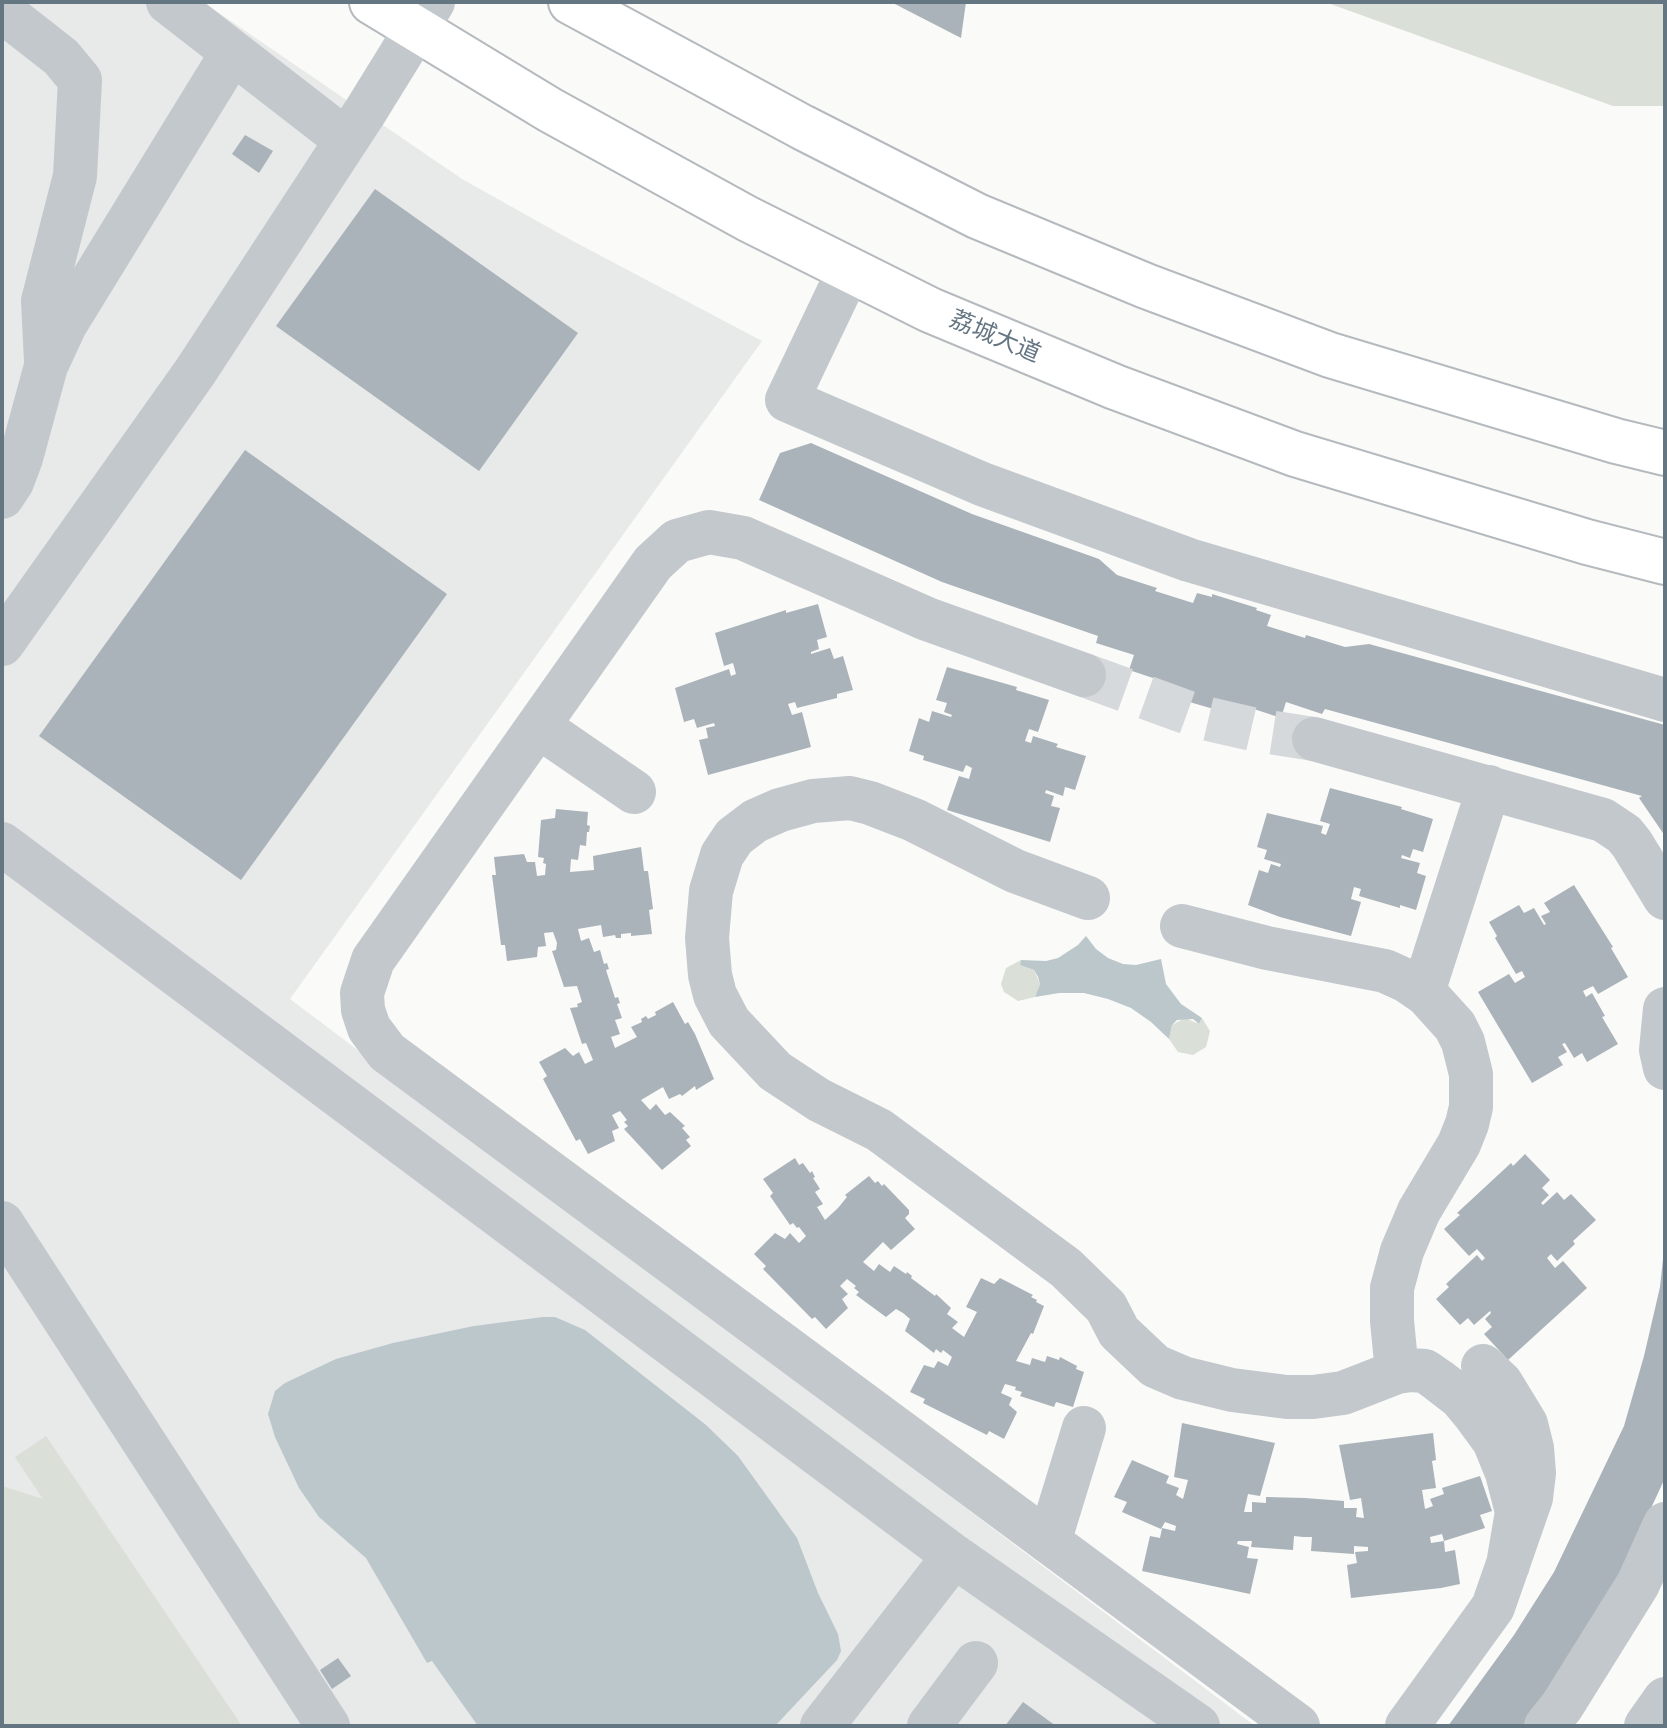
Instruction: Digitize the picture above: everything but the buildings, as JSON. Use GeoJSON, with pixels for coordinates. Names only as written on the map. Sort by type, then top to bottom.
{"type":"FeatureCollection","features":[{"type":"Feature","properties":{"kind":"main road","name":"荔城大道"},"geometry":{"type":"LineString","coordinates":[[372,2],[425,16],[550,110],[748,219],[930,310],[1115,387],[1295,454],[1587,542],[1665,562]]}},
{"type":"Feature","properties":{"kind":"main road"},"geometry":{"type":"LineString","coordinates":[[571,2],[802,127],[977,216],[1131,280],[1330,355],[1665,453]]}},
{"type":"Feature","properties":{"kind":"street"},"geometry":{"type":"LineString","coordinates":[[168,2],[346,140]]}},
{"type":"Feature","properties":{"kind":"street"},"geometry":{"type":"LineString","coordinates":[[2,11],[61,57],[80,80],[75,176],[43,301],[46,366]]}},
{"type":"Feature","properties":{"kind":"street"},"geometry":{"type":"LineString","coordinates":[[2,644],[195,372],[425,16]]}},
{"type":"Feature","properties":{"kind":"street"},"geometry":{"type":"LineString","coordinates":[[2,497],[12,482],[21,458],[46,366],[65,325],[232,53]]}},
{"type":"Feature","properties":{"kind":"street"},"geometry":{"type":"LineString","coordinates":[[849,270],[787,400],[982,484],[1189,560],[1665,700]]}},
{"type":"Feature","properties":{"kind":"street"},"geometry":{"type":"LineString","coordinates":[[1084,675],[927,619],[743,538],[709,532],[677,541],[653,563],[373,960],[362,993],[363,1010],[369,1028],[387,1052],[1298,1726]]}},
{"type":"Feature","properties":{"kind":"street"},"geometry":{"type":"LineString","coordinates":[[538,726],[634,792]]}},
{"type":"Feature","properties":{"kind":"street"},"geometry":{"type":"LineString","coordinates":[[1314,739],[1591,815],[1613,826],[1632,844],[1665,898]]}},
{"type":"Feature","properties":{"kind":"street"},"geometry":{"type":"LineString","coordinates":[[1423,992],[1489,787]]}},
{"type":"Feature","properties":{"kind":"street"},"geometry":{"type":"LineString","coordinates":[[1088,898],[1015,871],[914,820],[870,803],[850,798],[813,801],[755,821],[734,837],[722,855],[711,891],[707,938],[710,975],[715,995],[729,1022],[775,1071],[819,1100],[879,1130],[1066,1268],[1106,1307],[1119,1332],[1155,1366],[1183,1378],[1232,1390],[1287,1397],[1343,1393],[1397,1372],[1425,1371],[1438,1380],[1460,1397],[1494,1441],[1507,1473],[1517,1512],[1508,1565]]}},
{"type":"Feature","properties":{"kind":"street"},"geometry":{"type":"LineString","coordinates":[[2,844],[954,1556],[1198,1726]]}},
{"type":"Feature","properties":{"kind":"street"},"geometry":{"type":"LineString","coordinates":[[1182,926],[1267,948],[1385,971],[1423,992],[1442,1009],[1463,1042],[1471,1074],[1471,1107],[1459,1144],[1427,1194],[1402,1251],[1392,1288],[1397,1372]]}},
{"type":"Feature","properties":{"kind":"street"},"geometry":{"type":"LineString","coordinates":[[1665,1009],[1661,1050],[1665,1068]]}},
{"type":"Feature","properties":{"kind":"street"},"geometry":{"type":"LineString","coordinates":[[2,1223],[328,1726]]}},
{"type":"Feature","properties":{"kind":"street"},"geometry":{"type":"LineString","coordinates":[[1407,1726],[1493,1607],[1531,1498],[1534,1473],[1526,1424],[1501,1383],[1483,1366]]}},
{"type":"Feature","properties":{"kind":"street"},"geometry":{"type":"LineString","coordinates":[[1049,1542],[1084,1428]]}},
{"type":"Feature","properties":{"kind":"street"},"geometry":{"type":"LineString","coordinates":[[1546,1726],[1562,1706],[1638,1584],[1665,1524]]}},
{"type":"Feature","properties":{"kind":"street"},"geometry":{"type":"LineString","coordinates":[[822,1726],[954,1556]]}},
{"type":"Feature","properties":{"kind":"street"},"geometry":{"type":"LineString","coordinates":[[929,1726],[976,1663]]}},
{"type":"Feature","properties":{"kind":"street"},"geometry":{"type":"LineString","coordinates":[[1646,1726],[1665,1699]]}},
{"type":"Feature","properties":{"kind":"shaded area"},"geometry":{"type":"Polygon","coordinates":[[[2,2],[203,2],[462,179],[762,341],[290,999],[1255,1726],[2,1726],[2,2]]]}},
{"type":"Feature","properties":{"kind":"shaded area"},"geometry":{"type":"Polygon","coordinates":[[[1325,2],[1665,2],[1665,106],[1613,106],[1325,2]]]}},
{"type":"Feature","properties":{"kind":"shaded area"},"geometry":{"type":"Polygon","coordinates":[[[1086,936],[1096,949],[1123,964],[1136,965],[1161,959],[1166,984],[1181,1004],[1202,1018],[1199,1024],[1193,1019],[1177,1020],[1172,1025],[1169,1039],[1131,1008],[1108,999],[1084,993],[1035,997],[1040,984],[1038,977],[1034,970],[1020,965],[1021,960],[1058,958],[1086,936]]]}},
{"type":"Feature","properties":{"kind":"shaded area"},"geometry":{"type":"Polygon","coordinates":[[[1021,960],[1020,965],[1034,970],[1040,984],[1035,997],[1018,1001],[1004,992],[1001,984],[1006,968],[1021,960]]]}},
{"type":"Feature","properties":{"kind":"shaded area"},"geometry":{"type":"Polygon","coordinates":[[[1185,1018],[1199,1024],[1202,1018],[1210,1031],[1206,1047],[1193,1055],[1178,1052],[1169,1039],[1172,1025],[1185,1018]]]}},
{"type":"Feature","properties":{"kind":"shaded area"},"geometry":{"type":"Polygon","coordinates":[[[555,1317],[585,1330],[706,1425],[738,1456],[797,1538],[838,1634],[841,1651],[837,1660],[775,1726],[478,1726],[432,1661],[427,1663],[366,1558],[319,1517],[299,1488],[275,1437],[268,1414],[275,1391],[285,1383],[336,1359],[393,1343],[474,1326],[555,1317]]]}},
{"type":"Feature","properties":{"kind":"shaded area"},"geometry":{"type":"Polygon","coordinates":[[[46,1436],[242,1726],[2,1726],[2,1486],[43,1499],[15,1457],[46,1436]]]}},
{"type":"Feature","properties":{"kind":"tunnel"},"geometry":{"type":"LineString","coordinates":[[1084,675],[1200,717],[1314,739]]}}]}
